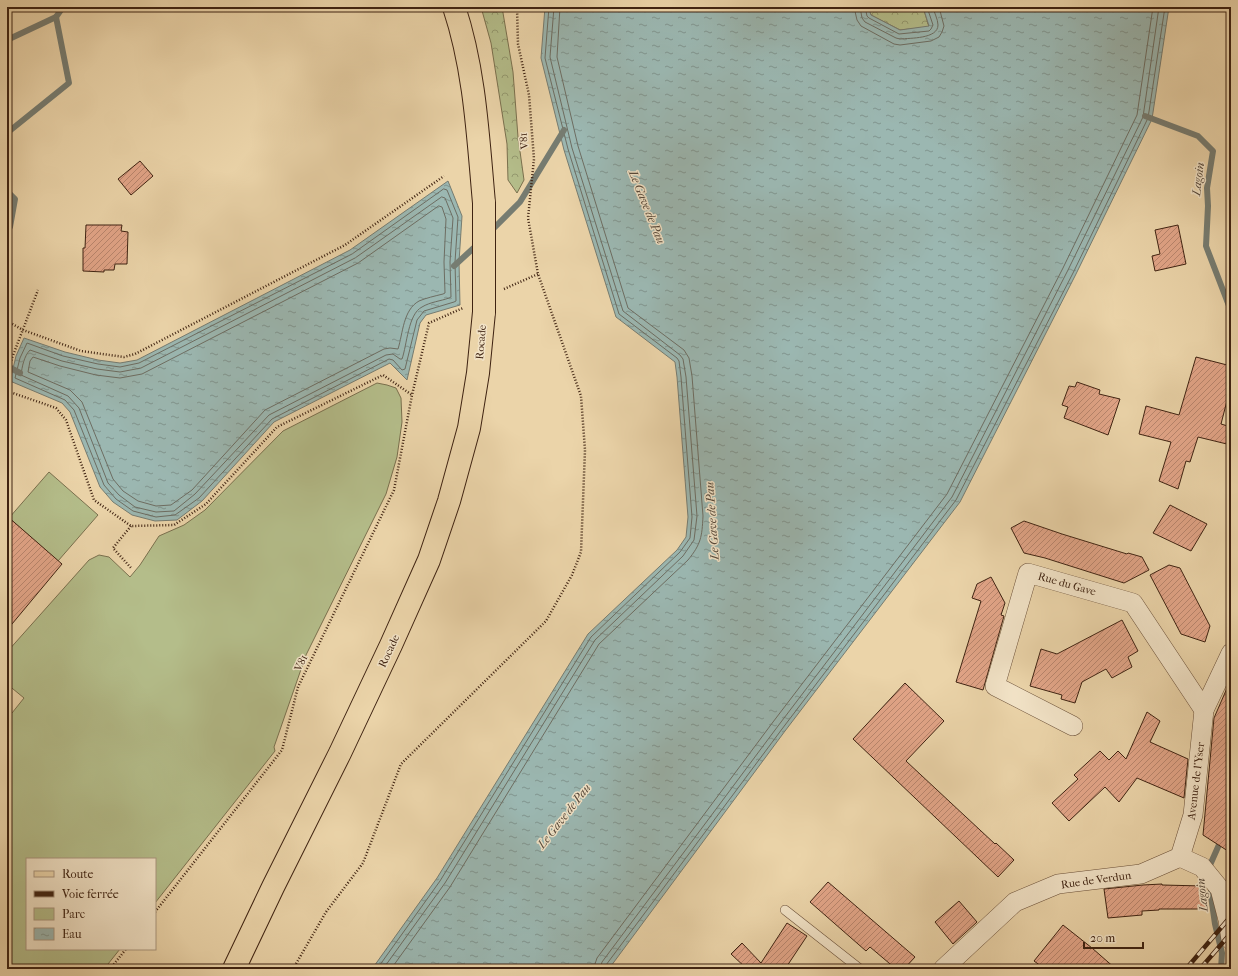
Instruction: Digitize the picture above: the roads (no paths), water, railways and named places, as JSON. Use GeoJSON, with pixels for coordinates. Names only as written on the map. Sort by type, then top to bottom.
{"type":"FeatureCollection","features":[{"type":"Feature","properties":{"kind":"main road","name":"Rocade"},"geometry":{"type":"LineString","coordinates":[[236,964],[391,645],[429,560],[449,501],[469,428],[478,373],[474,309],[484,203],[474,96],[454,7]]}},
{"type":"Feature","properties":{"kind":"street","name":"Rue du Gave"},"geometry":{"type":"LineString","coordinates":[[1073,726],[995,686],[1028,573],[1133,603],[1204,710]]}},
{"type":"Feature","properties":{"kind":"street","name":"Avenue de l'Yser"},"geometry":{"type":"LineString","coordinates":[[1180,857],[1193,815],[1204,710],[1231,653]]}},
{"type":"Feature","properties":{"kind":"street"},"geometry":{"type":"LineString","coordinates":[[1180,857],[1202,867],[1220,889],[1228,920],[1231,940]]}},
{"type":"Feature","properties":{"kind":"street","name":"Rue de Verdun"},"geometry":{"type":"LineString","coordinates":[[943,969],[1015,902],[1058,884],[1141,874],[1180,857]]}},
{"type":"Feature","properties":{"kind":"lane"},"geometry":{"type":"LineString","coordinates":[[785,910],[860,969]]}},
{"type":"Feature","properties":{"kind":"water","name":"Le Gave de Pau"},"geometry":{"type":"Polygon","coordinates":[[[545,7],[868,7],[871,15],[900,30],[929,26],[923,7],[1169,7],[1152,119],[1076,274],[960,502],[785,731],[611,966],[608,969],[372,969],[437,878],[588,634],[677,550],[686,537],[688,517],[675,362],[616,317],[564,150],[541,58],[545,7]]]}},
{"type":"Feature","properties":{"kind":"water"},"geometry":{"type":"Polygon","coordinates":[[[448,181],[462,216],[459,262],[460,305],[426,315],[420,323],[407,380],[390,363],[274,422],[202,501],[177,520],[155,521],[132,515],[113,502],[100,487],[70,412],[62,403],[10,381],[16,356],[24,338],[65,352],[98,360],[120,363],[137,360],[350,250],[448,181]]]}},
{"type":"Feature","properties":{"kind":"waterway"},"geometry":{"type":"LineString","coordinates":[[7,40],[56,17],[63,7]]}},
{"type":"Feature","properties":{"kind":"waterway"},"geometry":{"type":"LineString","coordinates":[[7,133],[69,83],[56,17]]}},
{"type":"Feature","properties":{"kind":"waterway","name":"Lagoin"},"geometry":{"type":"LineString","coordinates":[[1145,116],[1198,136],[1213,151],[1207,188],[1208,206],[1206,246],[1231,311]]}},
{"type":"Feature","properties":{"kind":"waterway"},"geometry":{"type":"LineString","coordinates":[[489,233],[520,202],[564,130]]}},
{"type":"Feature","properties":{"kind":"waterway"},"geometry":{"type":"LineString","coordinates":[[7,191],[15,199],[10,227],[7,230]]}},
{"type":"Feature","properties":{"kind":"waterway"},"geometry":{"type":"LineString","coordinates":[[454,266],[478,244]]}},
{"type":"Feature","properties":{"kind":"waterway"},"geometry":{"type":"LineString","coordinates":[[7,366],[20,373]]}},
{"type":"Feature","properties":{"kind":"waterway","name":"Lagoin"},"geometry":{"type":"LineString","coordinates":[[1210,870],[1210,865],[1222,838]]}},
{"type":"Feature","properties":{"kind":"waterway","name":"Lagoin"},"geometry":{"type":"LineString","coordinates":[[1211,886],[1215,924],[1222,953],[1221,969]]}},
{"type":"Feature","properties":{"kind":"railway"},"geometry":{"type":"LineString","coordinates":[[1186,969],[1231,916]]}},
{"type":"Feature","properties":{"kind":"railway"},"geometry":{"type":"LineString","coordinates":[[1200,969],[1231,933]]}}]}
